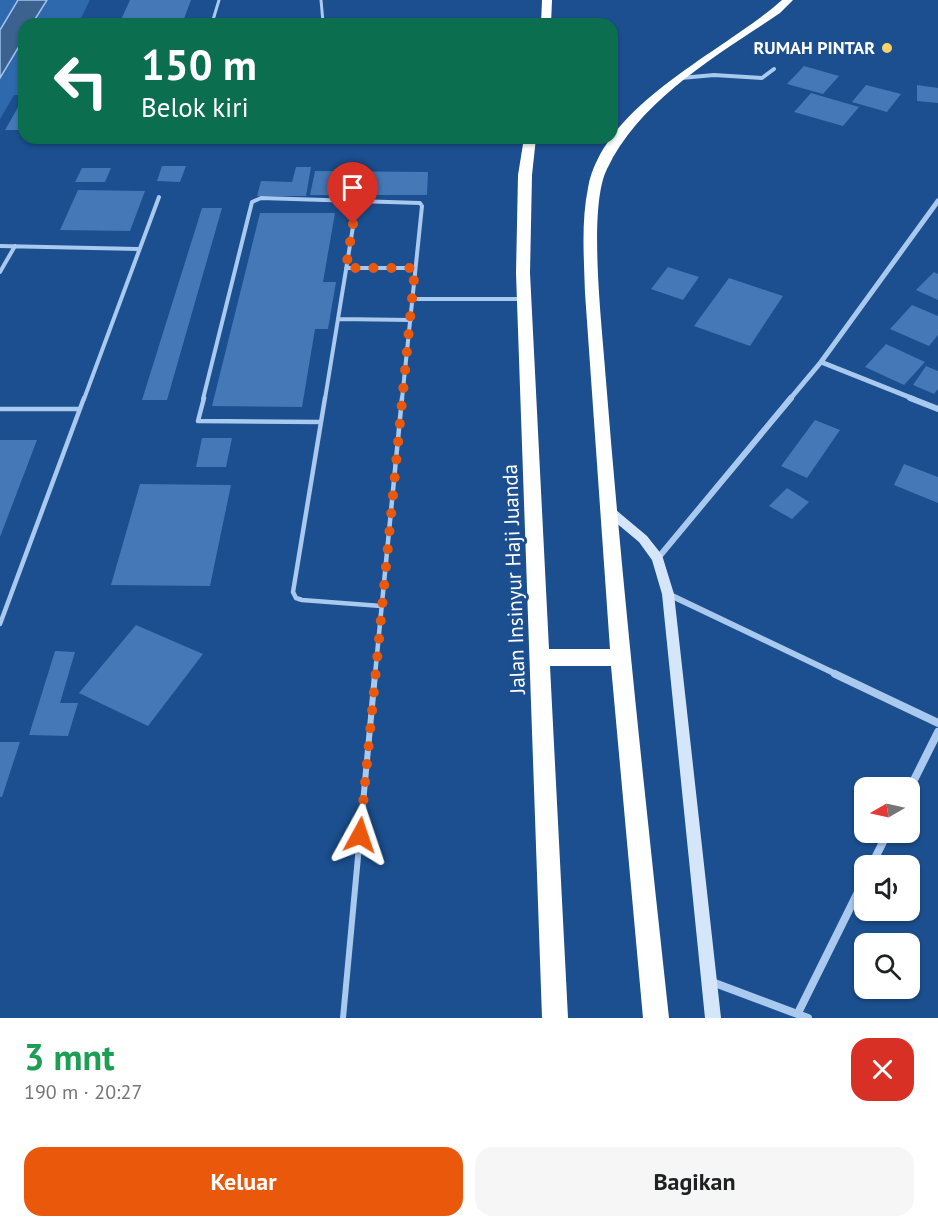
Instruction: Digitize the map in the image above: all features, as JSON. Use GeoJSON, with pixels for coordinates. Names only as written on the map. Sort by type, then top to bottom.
{"type":"FeatureCollection","features":[{"type":"Feature","properties":{"kind":"highway"},"geometry":{"type":"LineString","coordinates":[[546,18],[547,0]]}},
{"type":"Feature","properties":{"kind":"highway"},"geometry":{"type":"LineString","coordinates":[[618,142],[677,78],[788,0]]}},
{"type":"Feature","properties":{"kind":"highway","name":"Jalan Insinyur Haji Juanda"},"geometry":{"type":"LineString","coordinates":[[530,144],[524,218],[525,299],[555,1018]]}},
{"type":"Feature","properties":{"kind":"highway"},"geometry":{"type":"LineString","coordinates":[[616,144],[610,151],[598,174],[594,195],[592,239],[595,317],[606,508],[656,1018]]}},
{"type":"Feature","properties":{"kind":"highway"},"geometry":{"type":"LineString","coordinates":[[540,657],[621,658]]}},
{"type":"Feature","properties":{"kind":"street"},"geometry":{"type":"LineString","coordinates":[[677,78],[714,75],[762,78],[774,69]]}},
{"type":"Feature","properties":{"kind":"street"},"geometry":{"type":"LineString","coordinates":[[658,558],[821,362],[938,201]]}},
{"type":"Feature","properties":{"kind":"street"},"geometry":{"type":"LineString","coordinates":[[821,362],[938,409]]}},
{"type":"Feature","properties":{"kind":"street"},"geometry":{"type":"LineString","coordinates":[[606,508],[643,538],[658,558],[668,594],[713,1018]]}},
{"type":"Feature","properties":{"kind":"street"},"geometry":{"type":"LineString","coordinates":[[668,594],[938,723]]}},
{"type":"Feature","properties":{"kind":"street"},"geometry":{"type":"LineString","coordinates":[[916,777],[938,732]]}},
{"type":"Feature","properties":{"kind":"street"},"geometry":{"type":"LineString","coordinates":[[798,1013],[854,900]]}},
{"type":"Feature","properties":{"kind":"street"},"geometry":{"type":"LineString","coordinates":[[708,981],[808,1018]]}},
{"type":"Feature","properties":{"kind":"lane"},"geometry":{"type":"LineString","coordinates":[[214,18],[219,0]]}},
{"type":"Feature","properties":{"kind":"lane"},"geometry":{"type":"LineString","coordinates":[[321,0],[323,18]]}},
{"type":"Feature","properties":{"kind":"lane"},"geometry":{"type":"LineString","coordinates":[[0,624],[159,197]]}},
{"type":"Feature","properties":{"kind":"lane"},"geometry":{"type":"LineString","coordinates":[[321,422],[202,422],[196,418],[252,202],[261,198],[420,203],[423,206],[381,606],[343,1018]]}},
{"type":"Feature","properties":{"kind":"lane"},"geometry":{"type":"LineString","coordinates":[[357,202],[293,592],[296,598],[302,600],[381,606]]}},
{"type":"Feature","properties":{"kind":"lane"},"geometry":{"type":"LineString","coordinates":[[0,246],[138,249]]}},
{"type":"Feature","properties":{"kind":"lane"},"geometry":{"type":"LineString","coordinates":[[0,272],[15,246]]}},
{"type":"Feature","properties":{"kind":"lane"},"geometry":{"type":"LineString","coordinates":[[346,268],[415,268]]}},
{"type":"Feature","properties":{"kind":"lane"},"geometry":{"type":"LineString","coordinates":[[413,299],[525,299]]}},
{"type":"Feature","properties":{"kind":"lane"},"geometry":{"type":"LineString","coordinates":[[338,319],[411,320]]}},
{"type":"Feature","properties":{"kind":"lane"},"geometry":{"type":"LineString","coordinates":[[0,409],[80,408]]}},
{"type":"Feature","properties":{"kind":"shaded area"},"geometry":{"type":"Polygon","coordinates":[[[0,0],[90,0],[81,18],[18,18],[18,95],[14,95],[0,119],[0,0]]]}},
{"type":"Feature","properties":{"kind":"shaded area"},"geometry":{"type":"Polygon","coordinates":[[[18,0],[47,0],[36,18],[18,18],[18,48],[0,78],[0,30],[18,0]]]}},
{"type":"Feature","properties":{"kind":"building"},"geometry":{"type":"Polygon","coordinates":[[[130,0],[191,0],[184,18],[122,18],[130,0]]]}},
{"type":"Feature","properties":{"kind":"building"},"geometry":{"type":"Polygon","coordinates":[[[804,66],[839,76],[823,94],[787,84],[804,66]]]}},
{"type":"Feature","properties":{"kind":"building"},"geometry":{"type":"Polygon","coordinates":[[[866,85],[901,94],[887,112],[852,102],[866,85]]]}},
{"type":"Feature","properties":{"kind":"building"},"geometry":{"type":"Polygon","coordinates":[[[917,85],[938,88],[938,103],[917,101],[917,85]]]}},
{"type":"Feature","properties":{"kind":"building"},"geometry":{"type":"Polygon","coordinates":[[[811,93],[859,107],[843,126],[794,112],[811,93]]]}},
{"type":"Feature","properties":{"kind":"building"},"geometry":{"type":"Polygon","coordinates":[[[18,107],[18,130],[5,130],[18,107]]]}},
{"type":"Feature","properties":{"kind":"building"},"geometry":{"type":"Polygon","coordinates":[[[162,166],[186,166],[180,182],[157,181],[162,166]]]}},
{"type":"Feature","properties":{"kind":"building"},"geometry":{"type":"Polygon","coordinates":[[[296,167],[311,167],[306,196],[257,196],[261,181],[292,182],[296,167]]]}},
{"type":"Feature","properties":{"kind":"building"},"geometry":{"type":"Polygon","coordinates":[[[82,168],[111,168],[105,182],[75,182],[82,168]]]}},
{"type":"Feature","properties":{"kind":"building"},"geometry":{"type":"Polygon","coordinates":[[[315,171],[428,172],[427,195],[310,195],[315,171]]]}},
{"type":"Feature","properties":{"kind":"building"},"geometry":{"type":"Polygon","coordinates":[[[78,190],[145,191],[130,231],[60,230],[78,190]]]}},
{"type":"Feature","properties":{"kind":"building"},"geometry":{"type":"Polygon","coordinates":[[[202,208],[222,208],[167,400],[142,400],[202,208]]]}},
{"type":"Feature","properties":{"kind":"building"},"geometry":{"type":"Polygon","coordinates":[[[260,213],[335,213],[323,282],[336,282],[328,329],[315,329],[302,407],[212,406],[260,213]]]}},
{"type":"Feature","properties":{"kind":"building"},"geometry":{"type":"Polygon","coordinates":[[[668,267],[699,277],[683,300],[651,289],[668,267]]]}},
{"type":"Feature","properties":{"kind":"building"},"geometry":{"type":"Polygon","coordinates":[[[934,272],[938,274],[938,300],[916,290],[934,272]]]}},
{"type":"Feature","properties":{"kind":"building"},"geometry":{"type":"Polygon","coordinates":[[[729,278],[783,296],[750,346],[694,326],[729,278]]]}},
{"type":"Feature","properties":{"kind":"building"},"geometry":{"type":"Polygon","coordinates":[[[912,305],[938,316],[938,335],[929,346],[890,329],[912,305]]]}},
{"type":"Feature","properties":{"kind":"building"},"geometry":{"type":"Polygon","coordinates":[[[886,344],[925,362],[904,385],[865,367],[886,344]]]}},
{"type":"Feature","properties":{"kind":"building"},"geometry":{"type":"Polygon","coordinates":[[[926,366],[938,371],[938,389],[934,394],[913,385],[926,366]]]}},
{"type":"Feature","properties":{"kind":"building"},"geometry":{"type":"Polygon","coordinates":[[[815,420],[840,430],[807,478],[781,466],[815,420]]]}},
{"type":"Feature","properties":{"kind":"building"},"geometry":{"type":"Polygon","coordinates":[[[202,438],[232,438],[226,467],[196,467],[202,438]]]}},
{"type":"Feature","properties":{"kind":"building"},"geometry":{"type":"Polygon","coordinates":[[[0,440],[37,440],[0,537],[0,440]]]}},
{"type":"Feature","properties":{"kind":"building"},"geometry":{"type":"Polygon","coordinates":[[[904,464],[938,477],[938,503],[894,485],[904,464]]]}},
{"type":"Feature","properties":{"kind":"building"},"geometry":{"type":"Polygon","coordinates":[[[140,484],[231,485],[210,586],[111,585],[140,484]]]}},
{"type":"Feature","properties":{"kind":"building"},"geometry":{"type":"Polygon","coordinates":[[[787,488],[809,502],[792,519],[769,506],[787,488]]]}},
{"type":"Feature","properties":{"kind":"building"},"geometry":{"type":"Polygon","coordinates":[[[136,625],[203,654],[148,726],[79,693],[136,625]]]}},
{"type":"Feature","properties":{"kind":"building"},"geometry":{"type":"Polygon","coordinates":[[[55,651],[75,652],[60,703],[78,703],[68,736],[29,735],[55,651]]]}},
{"type":"Feature","properties":{"kind":"building"},"geometry":{"type":"Polygon","coordinates":[[[0,742],[20,742],[2,797],[0,797],[0,742]]]}},
{"type":"Feature","properties":{"kind":"place","name":"RUMAH PINTAR"},"geometry":{"type":"Point","coordinates":[887,48]}},
{"type":"Feature","properties":{"kind":"route"},"geometry":{"type":"LineString","coordinates":[[353,224],[346,268],[415,268],[360,835]]}}]}
